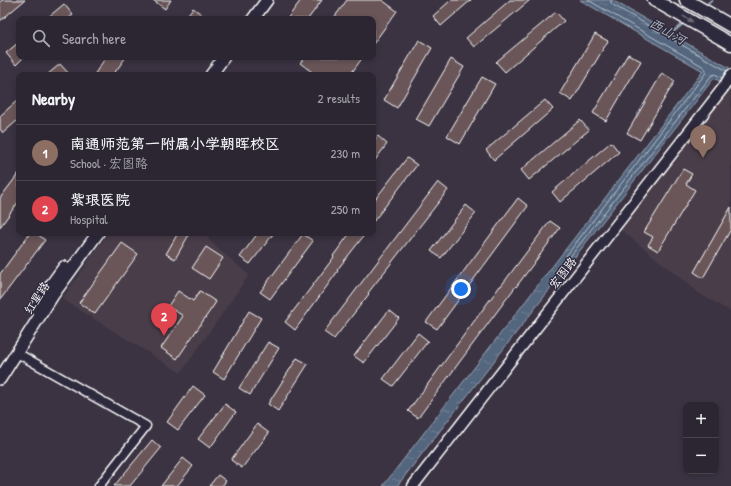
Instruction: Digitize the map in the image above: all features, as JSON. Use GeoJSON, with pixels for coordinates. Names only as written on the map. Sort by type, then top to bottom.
{"type":"FeatureCollection","features":[{"type":"Feature","properties":{"kind":"main road"},"geometry":{"type":"LineString","coordinates":[[246,16],[258,0]]}},
{"type":"Feature","properties":{"kind":"main road"},"geometry":{"type":"LineString","coordinates":[[255,16],[267,0]]}},
{"type":"Feature","properties":{"kind":"main road"},"geometry":{"type":"LineString","coordinates":[[654,0],[731,44]]}},
{"type":"Feature","properties":{"kind":"main road"},"geometry":{"type":"LineString","coordinates":[[686,0],[731,26]]}},
{"type":"Feature","properties":{"kind":"main road"},"geometry":{"type":"LineString","coordinates":[[206,72],[215,60]]}},
{"type":"Feature","properties":{"kind":"main road"},"geometry":{"type":"LineString","coordinates":[[213,72],[222,60]]}},
{"type":"Feature","properties":{"kind":"main road","name":"红星路"},"geometry":{"type":"LineString","coordinates":[[0,366],[48,289],[87,236]]}},
{"type":"Feature","properties":{"kind":"main road","name":"红星路"},"geometry":{"type":"LineString","coordinates":[[0,379],[53,295],[96,236]]}},
{"type":"Feature","properties":{"kind":"street","name":"宏图路"},"geometry":{"type":"LineString","coordinates":[[414,486],[723,88],[731,75]]}},
{"type":"Feature","properties":{"kind":"street"},"geometry":{"type":"LineString","coordinates":[[16,353],[146,426],[99,486]]}},
{"type":"Feature","properties":{"kind":"shaded area"},"geometry":{"type":"Polygon","coordinates":[[[730,87],[731,312],[700,294],[620,229],[730,87]]]}},
{"type":"Feature","properties":{"kind":"shaded area"},"geometry":{"type":"Polygon","coordinates":[[[106,236],[208,236],[210,241],[249,275],[181,373],[62,299],[106,236]]]}},
{"type":"Feature","properties":{"kind":"water"},"geometry":{"type":"Polygon","coordinates":[[[580,0],[612,0],[731,69],[731,88],[714,78],[397,486],[383,486],[703,71],[580,0]]]}},
{"type":"Feature","properties":{"kind":"building"},"geometry":{"type":"Polygon","coordinates":[[[2,0],[25,0],[0,21],[0,2],[2,0]]]}},
{"type":"Feature","properties":{"kind":"building"},"geometry":{"type":"Polygon","coordinates":[[[153,0],[171,0],[165,9],[153,0]]]}},
{"type":"Feature","properties":{"kind":"building"},"geometry":{"type":"Polygon","coordinates":[[[301,0],[322,0],[310,16],[289,16],[301,0]]]}},
{"type":"Feature","properties":{"kind":"building"},"geometry":{"type":"Polygon","coordinates":[[[347,0],[382,0],[397,11],[376,40],[376,16],[335,16],[347,0]]]}},
{"type":"Feature","properties":{"kind":"building"},"geometry":{"type":"Polygon","coordinates":[[[451,0],[471,0],[441,26],[433,16],[451,0]]]}},
{"type":"Feature","properties":{"kind":"building"},"geometry":{"type":"Polygon","coordinates":[[[510,0],[530,0],[474,47],[466,38],[510,0]]]}},
{"type":"Feature","properties":{"kind":"building"},"geometry":{"type":"Polygon","coordinates":[[[64,4],[73,15],[72,16],[50,16],[64,4]]]}},
{"type":"Feature","properties":{"kind":"building"},"geometry":{"type":"Polygon","coordinates":[[[193,8],[204,16],[186,16],[193,8]]]}},
{"type":"Feature","properties":{"kind":"building"},"geometry":{"type":"Polygon","coordinates":[[[556,12],[564,21],[505,72],[496,62],[556,12]]]}},
{"type":"Feature","properties":{"kind":"building"},"geometry":{"type":"Polygon","coordinates":[[[595,34],[608,41],[572,101],[560,93],[595,34]]]}},
{"type":"Feature","properties":{"kind":"building"},"geometry":{"type":"Polygon","coordinates":[[[419,40],[432,48],[397,108],[384,100],[419,40]]]}},
{"type":"Feature","properties":{"kind":"building"},"geometry":{"type":"Polygon","coordinates":[[[16,45],[16,60],[21,60],[16,65],[6,53],[16,45]]]}},
{"type":"Feature","properties":{"kind":"building"},"geometry":{"type":"Polygon","coordinates":[[[628,54],[641,61],[606,121],[593,113],[628,54]]]}},
{"type":"Feature","properties":{"kind":"building"},"geometry":{"type":"Polygon","coordinates":[[[451,59],[464,67],[429,126],[416,119],[451,59]]]}},
{"type":"Feature","properties":{"kind":"building"},"geometry":{"type":"Polygon","coordinates":[[[104,60],[124,60],[115,72],[96,72],[104,60]]]}},
{"type":"Feature","properties":{"kind":"building"},"geometry":{"type":"Polygon","coordinates":[[[302,60],[361,60],[352,72],[312,72],[300,63],[302,60]]]}},
{"type":"Feature","properties":{"kind":"building"},"geometry":{"type":"Polygon","coordinates":[[[60,64],[67,72],[51,72],[60,64]]]}},
{"type":"Feature","properties":{"kind":"building"},"geometry":{"type":"Polygon","coordinates":[[[662,73],[675,81],[640,140],[627,133],[662,73]]]}},
{"type":"Feature","properties":{"kind":"building"},"geometry":{"type":"Polygon","coordinates":[[[482,77],[495,84],[460,144],[447,136],[482,77]]]}},
{"type":"Feature","properties":{"kind":"building"},"geometry":{"type":"Polygon","coordinates":[[[545,100],[553,109],[494,160],[486,150],[545,100]]]}},
{"type":"Feature","properties":{"kind":"building"},"geometry":{"type":"Polygon","coordinates":[[[16,102],[16,122],[3,133],[0,129],[0,116],[16,102]]]}},
{"type":"Feature","properties":{"kind":"building"},"geometry":{"type":"Polygon","coordinates":[[[580,120],[589,130],[529,180],[521,170],[580,120]]]}},
{"type":"Feature","properties":{"kind":"building"},"geometry":{"type":"Polygon","coordinates":[[[378,136],[387,144],[376,159],[376,138],[378,136]]]}},
{"type":"Feature","properties":{"kind":"building"},"geometry":{"type":"Polygon","coordinates":[[[611,142],[619,152],[560,202],[552,192],[611,142]]]}},
{"type":"Feature","properties":{"kind":"building"},"geometry":{"type":"Polygon","coordinates":[[[407,158],[417,165],[376,218],[376,198],[407,158]]]}},
{"type":"Feature","properties":{"kind":"building"},"geometry":{"type":"Polygon","coordinates":[[[683,169],[692,174],[686,184],[695,190],[658,251],[648,245],[653,237],[644,232],[683,169]]]}},
{"type":"Feature","properties":{"kind":"building"},"geometry":{"type":"Polygon","coordinates":[[[16,177],[16,205],[0,227],[0,198],[16,177]]]}},
{"type":"Feature","properties":{"kind":"building"},"geometry":{"type":"Polygon","coordinates":[[[438,182],[448,190],[368,293],[369,294],[334,339],[324,332],[438,182]]]}},
{"type":"Feature","properties":{"kind":"building"},"geometry":{"type":"Polygon","coordinates":[[[518,198],[528,206],[437,329],[426,322],[518,198]]]}},
{"type":"Feature","properties":{"kind":"building"},"geometry":{"type":"Polygon","coordinates":[[[466,205],[476,213],[441,258],[431,251],[466,205]]]}},
{"type":"Feature","properties":{"kind":"building"},"geometry":{"type":"Polygon","coordinates":[[[731,207],[731,229],[703,278],[694,272],[731,207]]]}},
{"type":"Feature","properties":{"kind":"building"},"geometry":{"type":"Polygon","coordinates":[[[550,221],[560,228],[516,287],[418,418],[408,411],[500,286],[550,221]]]}},
{"type":"Feature","properties":{"kind":"building"},"geometry":{"type":"Polygon","coordinates":[[[28,236],[40,236],[45,240],[0,300],[0,274],[28,236]]]}},
{"type":"Feature","properties":{"kind":"building"},"geometry":{"type":"Polygon","coordinates":[[[176,236],[188,236],[175,259],[166,254],[176,236]]]}},
{"type":"Feature","properties":{"kind":"building"},"geometry":{"type":"Polygon","coordinates":[[[256,236],[272,236],[250,264],[240,257],[256,236]]]}},
{"type":"Feature","properties":{"kind":"building"},"geometry":{"type":"Polygon","coordinates":[[[302,236],[306,236],[313,241],[270,299],[260,292],[302,236]]]}},
{"type":"Feature","properties":{"kind":"building"},"geometry":{"type":"Polygon","coordinates":[[[348,236],[364,236],[337,270],[338,271],[295,330],[285,322],[334,257],[333,256],[348,236]]]}},
{"type":"Feature","properties":{"kind":"building"},"geometry":{"type":"Polygon","coordinates":[[[122,243],[138,254],[95,314],[79,303],[122,243]]]}},
{"type":"Feature","properties":{"kind":"building"},"geometry":{"type":"Polygon","coordinates":[[[206,247],[223,258],[209,279],[192,268],[206,247]]]}},
{"type":"Feature","properties":{"kind":"building"},"geometry":{"type":"Polygon","coordinates":[[[178,291],[193,301],[200,291],[216,302],[177,359],[161,348],[183,316],[168,306],[178,291]]]}},
{"type":"Feature","properties":{"kind":"building"},"geometry":{"type":"Polygon","coordinates":[[[389,310],[399,318],[364,363],[354,356],[389,310]]]}},
{"type":"Feature","properties":{"kind":"building"},"geometry":{"type":"Polygon","coordinates":[[[249,311],[261,318],[224,379],[213,372],[249,311]]]}},
{"type":"Feature","properties":{"kind":"building"},"geometry":{"type":"Polygon","coordinates":[[[418,333],[428,341],[393,386],[383,379],[418,333]]]}},
{"type":"Feature","properties":{"kind":"building"},"geometry":{"type":"Polygon","coordinates":[[[268,342],[279,348],[250,395],[239,388],[268,342]]]}},
{"type":"Feature","properties":{"kind":"building"},"geometry":{"type":"Polygon","coordinates":[[[297,358],[308,364],[278,411],[268,404],[297,358]]]}},
{"type":"Feature","properties":{"kind":"building"},"geometry":{"type":"Polygon","coordinates":[[[193,386],[205,395],[178,430],[167,422],[193,386]]]}},
{"type":"Feature","properties":{"kind":"building"},"geometry":{"type":"Polygon","coordinates":[[[225,404],[236,412],[210,448],[198,439],[225,404]]]}},
{"type":"Feature","properties":{"kind":"building"},"geometry":{"type":"Polygon","coordinates":[[[257,424],[269,433],[242,468],[231,460],[257,424]]]}},
{"type":"Feature","properties":{"kind":"building"},"geometry":{"type":"Polygon","coordinates":[[[152,440],[161,448],[130,486],[114,486],[152,440]]]}},
{"type":"Feature","properties":{"kind":"building"},"geometry":{"type":"Polygon","coordinates":[[[183,458],[193,466],[177,486],[161,486],[183,458]]]}},
{"type":"Feature","properties":{"kind":"building"},"geometry":{"type":"Polygon","coordinates":[[[218,475],[226,481],[222,486],[209,486],[218,475]]]}},
{"type":"Feature","properties":{"kind":"waterway"},"geometry":{"type":"LineString","coordinates":[[705,6],[712,0]]}},
{"type":"Feature","properties":{"kind":"waterway","name":"西山河"},"geometry":{"type":"LineString","coordinates":[[669,35],[685,22]]}},
{"type":"Feature","properties":{"kind":"place","name":"南通师范第一附属小学朝晖校区"},"geometry":{"type":"Point","coordinates":[703,158]}},
{"type":"Feature","properties":{"kind":"place","name":"紫琅医院"},"geometry":{"type":"Point","coordinates":[164,336]}}]}
